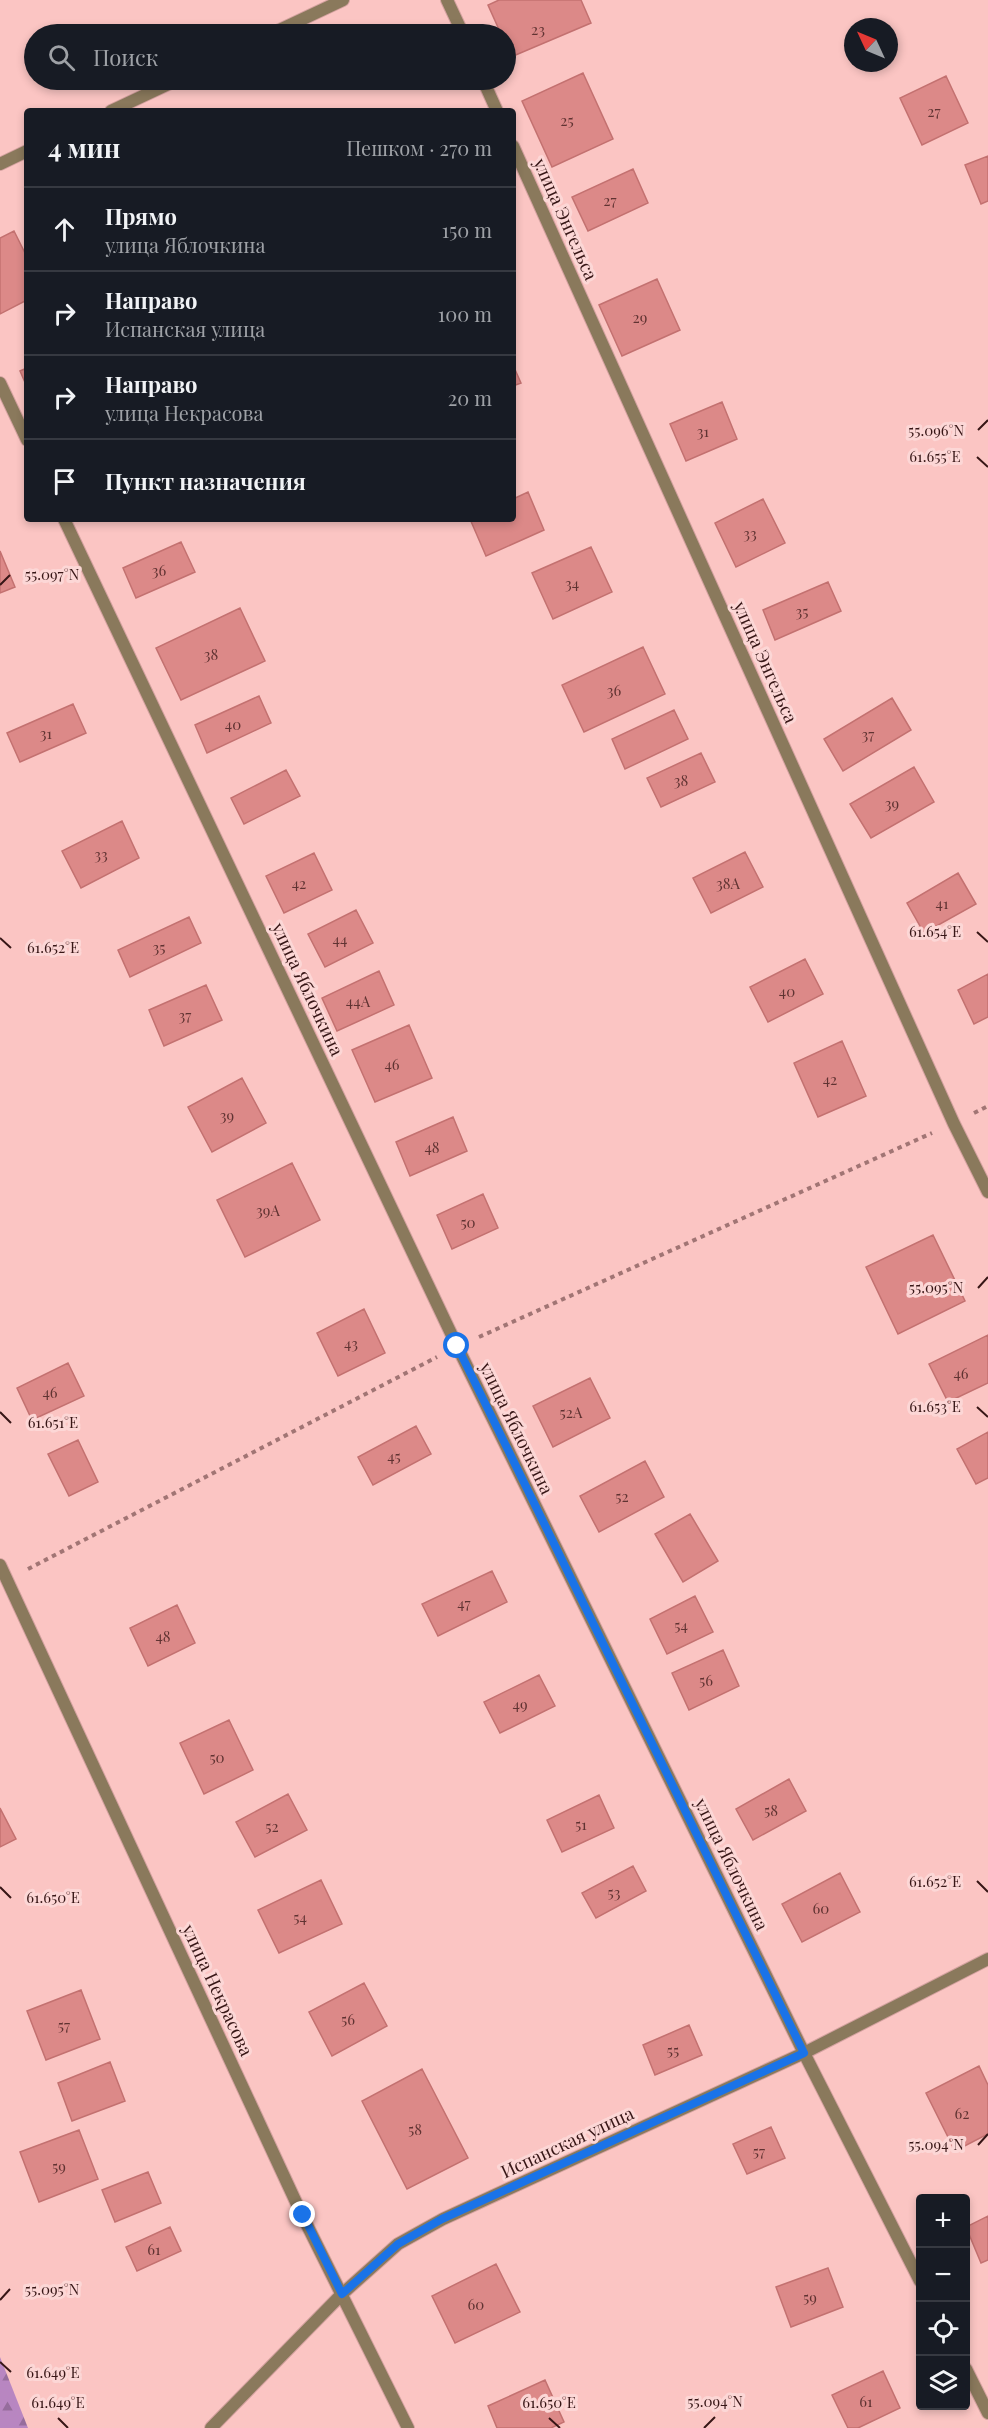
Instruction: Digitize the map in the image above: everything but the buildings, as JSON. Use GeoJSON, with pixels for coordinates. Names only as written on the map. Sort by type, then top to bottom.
{"type":"FeatureCollection","features":[{"type":"Feature","properties":{"kind":"street"},"geometry":{"type":"LineString","coordinates":[[292,24],[343,0]]}},
{"type":"Feature","properties":{"kind":"street"},"geometry":{"type":"LineString","coordinates":[[447,0],[458,24]]}},
{"type":"Feature","properties":{"kind":"street"},"geometry":{"type":"LineString","coordinates":[[117,108],[156,90]]}},
{"type":"Feature","properties":{"kind":"street"},"geometry":{"type":"LineString","coordinates":[[488,90],[496,108]]}},
{"type":"Feature","properties":{"kind":"street"},"geometry":{"type":"LineString","coordinates":[[0,164],[24,153]]}},
{"type":"Feature","properties":{"kind":"street","name":"улица Энгельса"},"geometry":{"type":"LineString","coordinates":[[516,153],[954,1124],[988,1192]]}},
{"type":"Feature","properties":{"kind":"street"},"geometry":{"type":"LineString","coordinates":[[0,383],[24,434]]}},
{"type":"Feature","properties":{"kind":"street","name":"улица Яблочкина"},"geometry":{"type":"LineString","coordinates":[[65,522],[457,1346],[804,2053],[916,2271]]}},
{"type":"Feature","properties":{"kind":"street","name":"улица Некрасова"},"geometry":{"type":"LineString","coordinates":[[0,1565],[297,2204],[408,2428]]}},
{"type":"Feature","properties":{"kind":"street","name":"Испанская улица"},"geometry":{"type":"LineString","coordinates":[[211,2428],[342,2294],[398,2244],[442,2219],[804,2053],[988,1959]]}},
{"type":"Feature","properties":{"kind":"street"},"geometry":{"type":"LineString","coordinates":[[970,2377],[988,2413]]}},
{"type":"Feature","properties":{"kind":"path"},"geometry":{"type":"LineString","coordinates":[[6,1580],[457,1346],[954,1124],[988,1106]]}},
{"type":"Feature","properties":{"kind":"green space"},"geometry":{"type":"Polygon","coordinates":[[[0,2357],[28,2428],[0,2428],[0,2357]]]}},
{"type":"Feature","properties":{"kind":"route"},"geometry":{"type":"LineString","coordinates":[[303,2215],[342,2294],[398,2244],[442,2219],[804,2053],[457,1346]]}}]}
